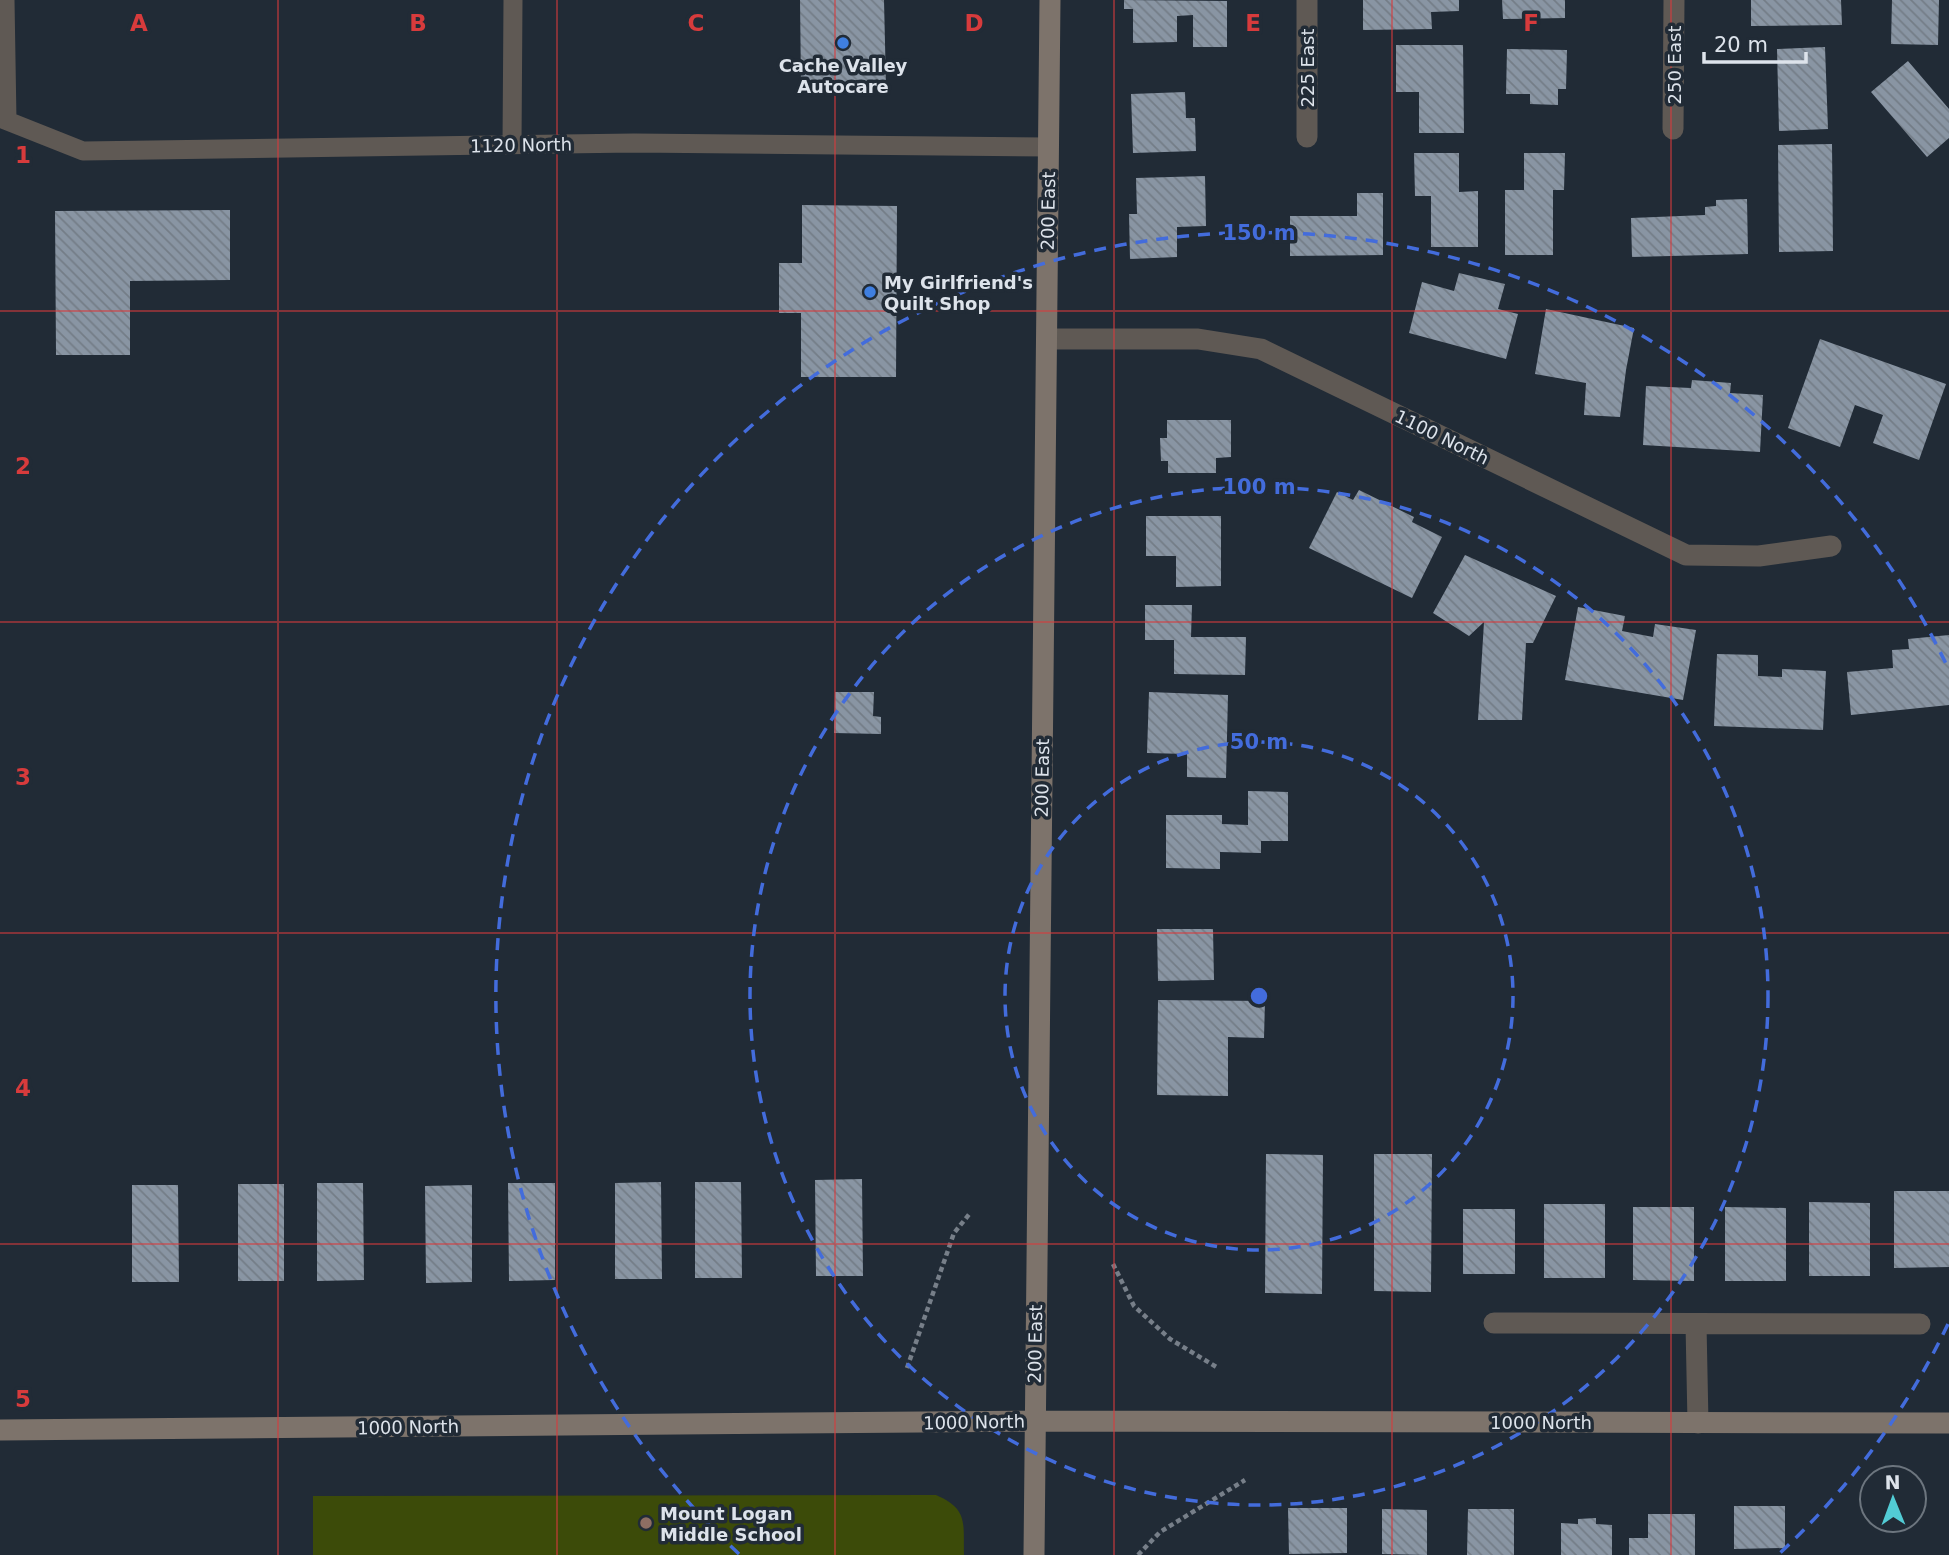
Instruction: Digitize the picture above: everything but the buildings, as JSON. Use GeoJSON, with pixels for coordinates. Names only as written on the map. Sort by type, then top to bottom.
{"type":"FeatureCollection","features":[{"type":"Feature","properties":{"kind":"street","name":"200 East"},"geometry":{"type":"LineString","coordinates":[[1034,1555],[1050,0]]}},
{"type":"Feature","properties":{"kind":"street","name":"225 East"},"geometry":{"type":"LineString","coordinates":[[1307,0],[1307,137]]}},
{"type":"Feature","properties":{"kind":"street","name":"250 East"},"geometry":{"type":"LineString","coordinates":[[1674,0],[1674,129]]}},
{"type":"Feature","properties":{"kind":"street","name":"1100 North"},"geometry":{"type":"LineString","coordinates":[[1047,339],[1198,339],[1261,349],[1686,555],[1759,556],[1831,546]]}},
{"type":"Feature","properties":{"kind":"street"},"geometry":{"type":"LineString","coordinates":[[1494,1323],[1920,1324]]}},
{"type":"Feature","properties":{"kind":"street"},"geometry":{"type":"LineString","coordinates":[[1696,1324],[1698,1423]]}},
{"type":"Feature","properties":{"kind":"street","name":"1000 North"},"geometry":{"type":"LineString","coordinates":[[0,1430],[1034,1421],[1949,1423]]}},
{"type":"Feature","properties":{"kind":"lane"},"geometry":{"type":"LineString","coordinates":[[4,119],[5,0]]}},
{"type":"Feature","properties":{"kind":"lane"},"geometry":{"type":"LineString","coordinates":[[512,145],[513,0]]}},
{"type":"Feature","properties":{"kind":"lane","name":"1120 North"},"geometry":{"type":"LineString","coordinates":[[4,119],[83,151],[634,143],[1049,147]]}},
{"type":"Feature","properties":{"kind":"path"},"geometry":{"type":"LineString","coordinates":[[907,1368],[954,1233],[971,1212]]}},
{"type":"Feature","properties":{"kind":"path"},"geometry":{"type":"LineString","coordinates":[[1113,1264],[1135,1306],[1170,1339],[1219,1368]]}},
{"type":"Feature","properties":{"kind":"path"},"geometry":{"type":"LineString","coordinates":[[1138,1555],[1160,1532],[1245,1480]]}},
{"type":"Feature","properties":{"kind":"green space","name":"Mount Logan Middle School"},"geometry":{"type":"Polygon","coordinates":[[[936,1495],[947,1500],[959,1512],[963,1526],[964,1555],[313,1555],[313,1496],[936,1495]]]}},
{"type":"Feature","properties":{"kind":"place","name":"Cache Valley Autocare"},"geometry":{"type":"Point","coordinates":[843,43]}},
{"type":"Feature","properties":{"kind":"place","name":"My Girlfriend's Quilt Shop"},"geometry":{"type":"Point","coordinates":[870,292]}},
{"type":"Feature","properties":{"kind":"place","name":"Mount Logan Middle School"},"geometry":{"type":"Point","coordinates":[646,1523]}}]}
